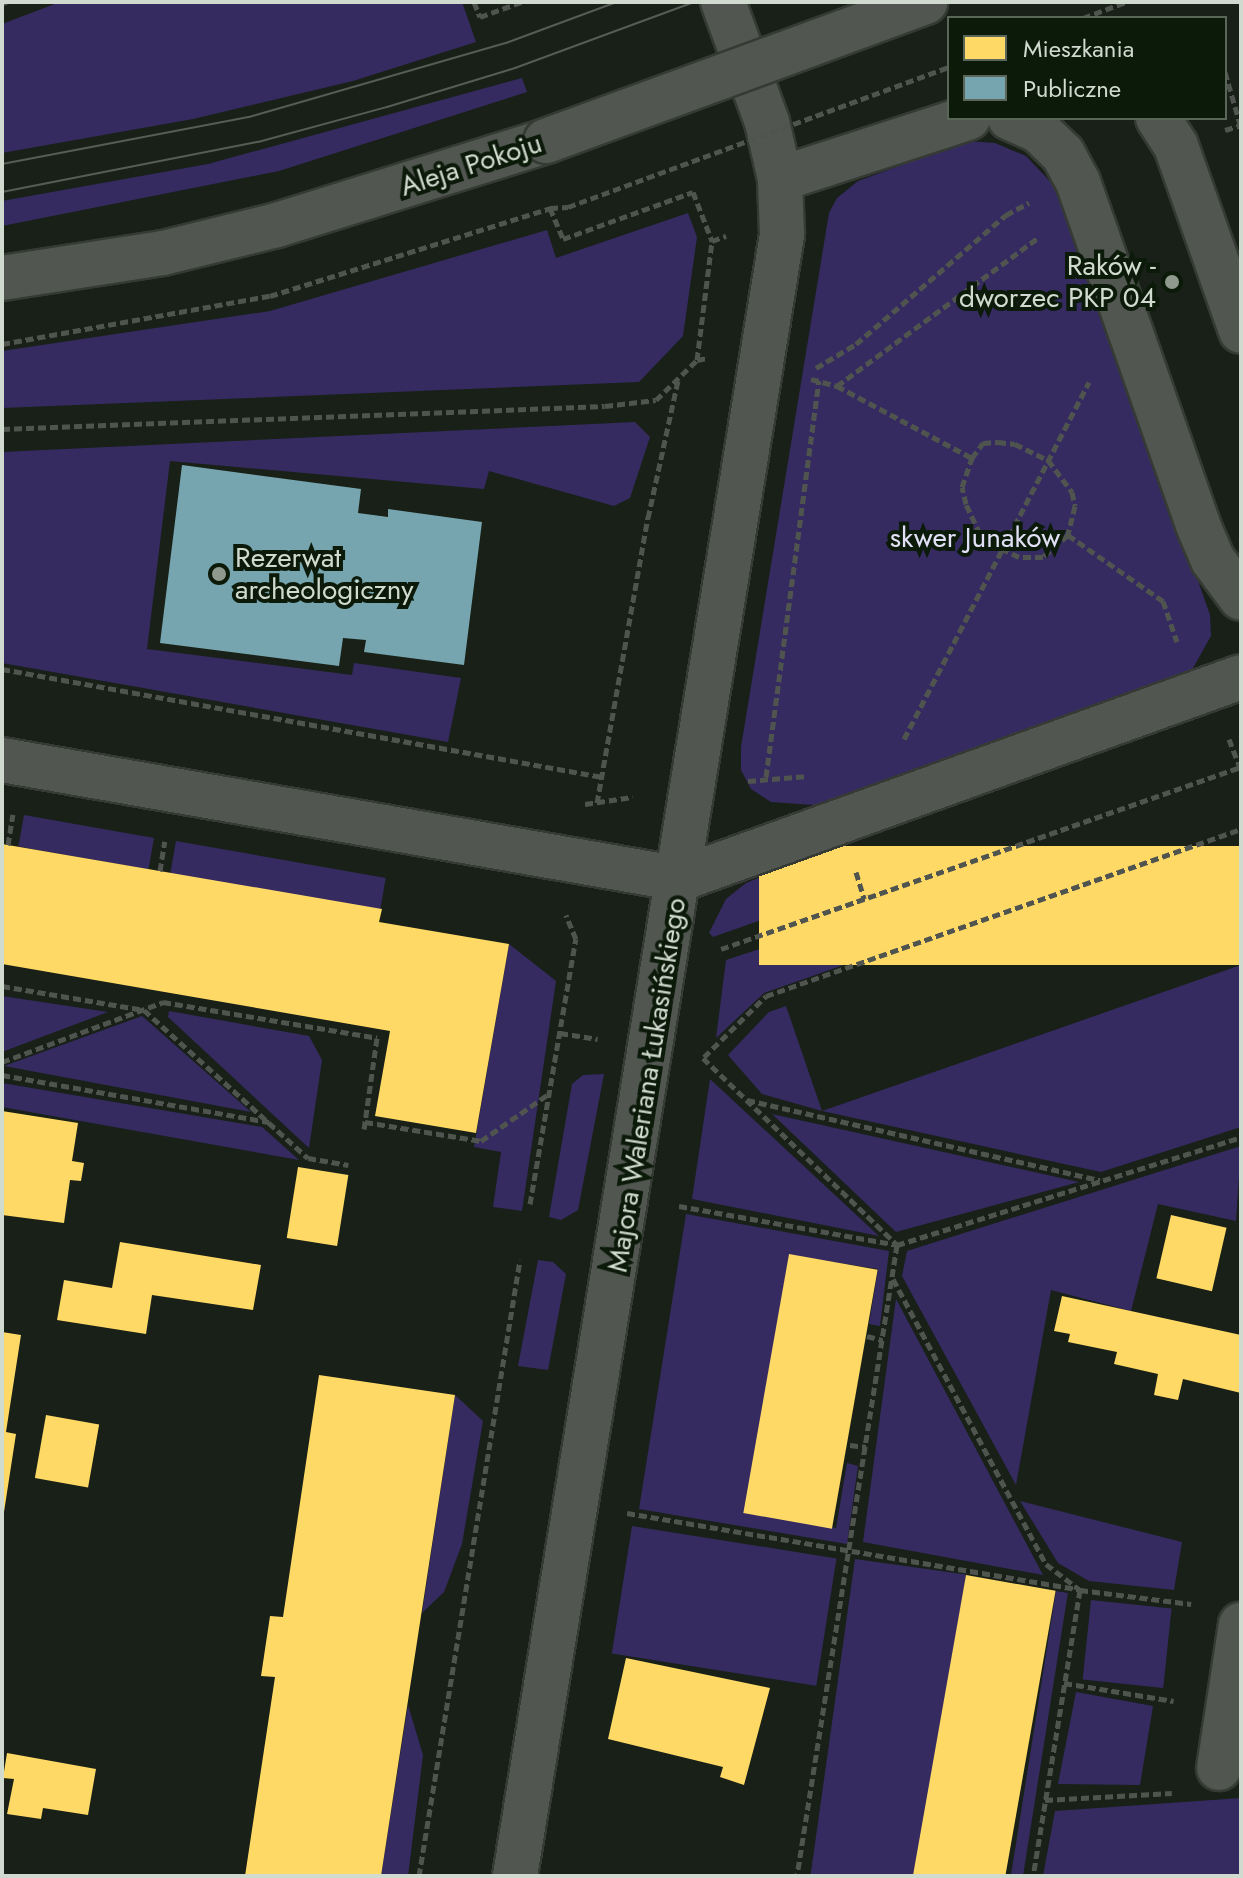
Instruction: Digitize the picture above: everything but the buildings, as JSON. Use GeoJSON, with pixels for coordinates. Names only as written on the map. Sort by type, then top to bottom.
{"type":"FeatureCollection","features":[{"type":"Feature","properties":{"kind":"street"},"geometry":{"type":"LineString","coordinates":[[723,2],[767,122],[780,179],[782,234],[680,879],[1241,677]]}},
{"type":"Feature","properties":{"kind":"street","name":"Aleja Pokoju"},"geometry":{"type":"LineString","coordinates":[[2,278],[163,253],[277,225],[546,141],[925,2]]}},
{"type":"Feature","properties":{"kind":"street"},"geometry":{"type":"LineString","coordinates":[[780,179],[962,120]]}},
{"type":"Feature","properties":{"kind":"street"},"geometry":{"type":"LineString","coordinates":[[1014,120],[1039,131],[1063,154],[1078,182],[1198,525],[1213,560],[1241,598]]}},
{"type":"Feature","properties":{"kind":"street"},"geometry":{"type":"LineString","coordinates":[[1159,120],[1176,146],[1241,331]]}},
{"type":"Feature","properties":{"kind":"street","name":"Majora Waleriana Łukasińskiego"},"geometry":{"type":"LineString","coordinates":[[2,760],[680,879],[515,1876]]}},
{"type":"Feature","properties":{"kind":"street"},"geometry":{"type":"LineString","coordinates":[[1219,1768],[1241,1625]]}},
{"type":"Feature","properties":{"kind":"path"},"geometry":{"type":"LineString","coordinates":[[474,2],[480,17],[521,2]]}},
{"type":"Feature","properties":{"kind":"path"},"geometry":{"type":"LineString","coordinates":[[1088,16],[1126,2]]}},
{"type":"Feature","properties":{"kind":"path"},"geometry":{"type":"LineString","coordinates":[[2,344],[270,296],[550,208],[568,207],[947,68]]}},
{"type":"Feature","properties":{"kind":"path"},"geometry":{"type":"LineString","coordinates":[[1227,79],[1240,125]]}},
{"type":"Feature","properties":{"kind":"path"},"geometry":{"type":"LineString","coordinates":[[714,144],[720,159]]}},
{"type":"Feature","properties":{"kind":"path"},"geometry":{"type":"LineString","coordinates":[[2,429],[605,406],[656,400],[697,360],[712,241],[693,192],[563,239],[550,208]]}},
{"type":"Feature","properties":{"kind":"path"},"geometry":{"type":"LineString","coordinates":[[972,458],[837,386],[802,377],[856,344],[1006,215],[1037,199]]}},
{"type":"Feature","properties":{"kind":"path"},"geometry":{"type":"LineString","coordinates":[[712,241],[730,235],[731,224]]}},
{"type":"Feature","properties":{"kind":"path"},"geometry":{"type":"LineString","coordinates":[[837,386],[1044,233]]}},
{"type":"Feature","properties":{"kind":"path"},"geometry":{"type":"LineString","coordinates":[[697,360],[723,360]]}},
{"type":"Feature","properties":{"kind":"path"},"geometry":{"type":"LineString","coordinates":[[899,749],[1096,369]]}},
{"type":"Feature","properties":{"kind":"path"},"geometry":{"type":"LineString","coordinates":[[597,803],[678,379]]}},
{"type":"Feature","properties":{"kind":"path"},"geometry":{"type":"LineString","coordinates":[[766,777],[819,381]]}},
{"type":"Feature","properties":{"kind":"path"},"geometry":{"type":"LineString","coordinates":[[998,442],[1015,444],[1048,460],[1072,492],[1075,506],[1068,535],[1043,557],[1002,550],[980,534],[966,504],[962,487],[972,458],[983,443],[998,442]]}},
{"type":"Feature","properties":{"kind":"path"},"geometry":{"type":"LineString","coordinates":[[1068,535],[1163,601],[1182,657]]}},
{"type":"Feature","properties":{"kind":"path"},"geometry":{"type":"LineString","coordinates":[[2,669],[602,777]]}},
{"type":"Feature","properties":{"kind":"path"},"geometry":{"type":"LineString","coordinates":[[718,964],[721,949],[1241,767]]}},
{"type":"Feature","properties":{"kind":"path"},"geometry":{"type":"LineString","coordinates":[[8,845],[15,805]]}},
{"type":"Feature","properties":{"kind":"path"},"geometry":{"type":"LineString","coordinates":[[703,1058],[766,996],[1241,829]]}},
{"type":"Feature","properties":{"kind":"path"},"geometry":{"type":"LineString","coordinates":[[160,871],[167,832]]}},
{"type":"Feature","properties":{"kind":"path"},"geometry":{"type":"LineString","coordinates":[[530,1204],[576,939],[560,901]]}},
{"type":"Feature","properties":{"kind":"path"},"geometry":{"type":"LineString","coordinates":[[2,986],[144,1010],[308,1158],[348,1165]]}},
{"type":"Feature","properties":{"kind":"path"},"geometry":{"type":"LineString","coordinates":[[2,1062],[163,1002],[377,1038],[365,1125],[481,1141],[550,1093]]}},
{"type":"Feature","properties":{"kind":"path"},"geometry":{"type":"LineString","coordinates":[[560,1033],[611,1042]]}},
{"type":"Feature","properties":{"kind":"path"},"geometry":{"type":"LineString","coordinates":[[701,1073],[706,1042]]}},
{"type":"Feature","properties":{"kind":"path"},"geometry":{"type":"LineString","coordinates":[[690,1056],[703,1058],[897,1245]]}},
{"type":"Feature","properties":{"kind":"path"},"geometry":{"type":"LineString","coordinates":[[2,1075],[269,1122]]}},
{"type":"Feature","properties":{"kind":"path"},"geometry":{"type":"LineString","coordinates":[[746,1099],[1102,1181]]}},
{"type":"Feature","properties":{"kind":"path"},"geometry":{"type":"LineString","coordinates":[[678,1205],[897,1245],[1241,1137]]}},
{"type":"Feature","properties":{"kind":"path"},"geometry":{"type":"LineString","coordinates":[[675,1220],[680,1191]]}},
{"type":"Feature","properties":{"kind":"path"},"geometry":{"type":"LineString","coordinates":[[797,1876],[897,1245]]}},
{"type":"Feature","properties":{"kind":"path"},"geometry":{"type":"LineString","coordinates":[[419,1876],[520,1260]]}},
{"type":"Feature","properties":{"kind":"path"},"geometry":{"type":"LineString","coordinates":[[892,1278],[1046,1564],[1080,1590]]}},
{"type":"Feature","properties":{"kind":"path"},"geometry":{"type":"LineString","coordinates":[[867,1336],[882,1340]]}},
{"type":"Feature","properties":{"kind":"path"},"geometry":{"type":"LineString","coordinates":[[850,1445],[866,1447]]}},
{"type":"Feature","properties":{"kind":"path"},"geometry":{"type":"LineString","coordinates":[[623,1528],[628,1499]]}},
{"type":"Feature","properties":{"kind":"path"},"geometry":{"type":"LineString","coordinates":[[626,1512],[1080,1590],[1197,1605]]}},
{"type":"Feature","properties":{"kind":"path"},"geometry":{"type":"LineString","coordinates":[[1033,1876],[1080,1590]]}},
{"type":"Feature","properties":{"kind":"path"},"geometry":{"type":"LineString","coordinates":[[1064,1683],[1228,1710]]}},
{"type":"Feature","properties":{"kind":"path"},"geometry":{"type":"LineString","coordinates":[[1045,1800],[1181,1792]]}},
{"type":"Feature","properties":{"kind":"green space"},"geometry":{"type":"Polygon","coordinates":[[[60,2],[462,2],[476,42],[353,81],[193,119],[2,153],[2,24],[60,2]]]}},
{"type":"Feature","properties":{"kind":"green space"},"geometry":{"type":"Polygon","coordinates":[[[522,78],[527,92],[279,171],[2,226],[2,201],[208,164],[522,78]]]}},
{"type":"Feature","properties":{"kind":"green space","name":"skwer Junaków"},"geometry":{"type":"Polygon","coordinates":[[[967,141],[995,143],[1026,156],[1063,195],[1210,615],[1211,636],[1193,668],[1176,678],[814,805],[771,802],[751,789],[741,770],[741,747],[829,213],[837,198],[858,181],[967,141]]]}},
{"type":"Feature","properties":{"kind":"green space"},"geometry":{"type":"Polygon","coordinates":[[[688,213],[697,237],[683,336],[639,382],[2,408],[2,351],[270,311],[547,230],[556,258],[688,213]]]}},
{"type":"Feature","properties":{"kind":"green space"},"geometry":{"type":"Polygon","coordinates":[[[635,422],[650,437],[630,498],[614,506],[489,471],[484,489],[170,461],[147,649],[352,675],[354,663],[461,678],[448,742],[2,663],[2,452],[635,422]]]}},
{"type":"Feature","properties":{"kind":"green space"},"geometry":{"type":"Polygon","coordinates":[[[24,815],[154,838],[148,869],[18,847],[24,815]]]}},
{"type":"Feature","properties":{"kind":"green space"},"geometry":{"type":"Polygon","coordinates":[[[176,841],[386,878],[380,910],[170,873],[176,841]]]}},
{"type":"Feature","properties":{"kind":"green space"},"geometry":{"type":"Polygon","coordinates":[[[829,849],[843,891],[713,937],[709,933],[726,899],[746,883],[829,849]]]}},
{"type":"Feature","properties":{"kind":"green space"},"geometry":{"type":"Polygon","coordinates":[[[842,922],[855,961],[764,993],[716,1038],[726,960],[842,922]]]}},
{"type":"Feature","properties":{"kind":"green space"},"geometry":{"type":"Polygon","coordinates":[[[509,944],[556,981],[522,1211],[493,1207],[501,1152],[474,1147],[509,944]]]}},
{"type":"Feature","properties":{"kind":"green space"},"geometry":{"type":"Polygon","coordinates":[[[1241,965],[1241,1127],[1101,1172],[822,1111],[1241,965]]]}},
{"type":"Feature","properties":{"kind":"green space"},"geometry":{"type":"Polygon","coordinates":[[[2,996],[108,1012],[2,1052],[2,996]]]}},
{"type":"Feature","properties":{"kind":"green space"},"geometry":{"type":"Polygon","coordinates":[[[786,1006],[822,1111],[762,1094],[728,1055],[769,1012],[786,1006]]]}},
{"type":"Feature","properties":{"kind":"green space"},"geometry":{"type":"Polygon","coordinates":[[[169,1011],[309,1036],[322,1060],[309,1148],[168,1017],[169,1011]]]}},
{"type":"Feature","properties":{"kind":"green space"},"geometry":{"type":"Polygon","coordinates":[[[142,1016],[251,1112],[4,1066],[142,1016]]]}},
{"type":"Feature","properties":{"kind":"green space"},"geometry":{"type":"Polygon","coordinates":[[[604,1074],[578,1210],[561,1220],[549,1217],[572,1084],[583,1075],[604,1074]]]}},
{"type":"Feature","properties":{"kind":"green space"},"geometry":{"type":"Polygon","coordinates":[[[710,1079],[879,1236],[692,1199],[710,1079]]]}},
{"type":"Feature","properties":{"kind":"green space"},"geometry":{"type":"Polygon","coordinates":[[[2,1083],[262,1127],[299,1160],[2,1107],[2,1083]]]}},
{"type":"Feature","properties":{"kind":"green space"},"geometry":{"type":"Polygon","coordinates":[[[772,1114],[1079,1182],[896,1232],[772,1114]]]}},
{"type":"Feature","properties":{"kind":"green space"},"geometry":{"type":"Polygon","coordinates":[[[1241,1146],[1236,1221],[1158,1204],[1131,1311],[1051,1290],[1016,1485],[902,1276],[907,1251],[1241,1146]]]}},
{"type":"Feature","properties":{"kind":"green space"},"geometry":{"type":"Polygon","coordinates":[[[686,1214],[889,1251],[880,1326],[869,1324],[878,1269],[789,1255],[747,1513],[836,1528],[847,1463],[858,1466],[847,1544],[639,1509],[686,1214]]]}},
{"type":"Feature","properties":{"kind":"green space"},"geometry":{"type":"Polygon","coordinates":[[[538,1260],[553,1262],[566,1274],[548,1370],[518,1366],[538,1260]]]}},
{"type":"Feature","properties":{"kind":"green space"},"geometry":{"type":"Polygon","coordinates":[[[896,1299],[1043,1575],[863,1542],[896,1299]]]}},
{"type":"Feature","properties":{"kind":"green space"},"geometry":{"type":"Polygon","coordinates":[[[455,1395],[483,1421],[462,1544],[444,1592],[422,1613],[455,1395]]]}},
{"type":"Feature","properties":{"kind":"green space"},"geometry":{"type":"Polygon","coordinates":[[[1020,1501],[1182,1542],[1174,1590],[1089,1581],[1058,1563],[1020,1501]]]}},
{"type":"Feature","properties":{"kind":"green space"},"geometry":{"type":"Polygon","coordinates":[[[632,1526],[836,1558],[816,1686],[612,1653],[632,1526]]]}},
{"type":"Feature","properties":{"kind":"green space"},"geometry":{"type":"Polygon","coordinates":[[[855,1559],[966,1575],[924,1876],[810,1876],[855,1559]]]}},
{"type":"Feature","properties":{"kind":"green space"},"geometry":{"type":"Polygon","coordinates":[[[1056,1591],[1068,1593],[1023,1876],[1011,1876],[1056,1591]]]}},
{"type":"Feature","properties":{"kind":"green space"},"geometry":{"type":"Polygon","coordinates":[[[1091,1600],[1172,1608],[1163,1688],[1083,1680],[1091,1600]]]}},
{"type":"Feature","properties":{"kind":"green space"},"geometry":{"type":"Polygon","coordinates":[[[1076,1692],[1153,1706],[1140,1785],[1058,1784],[1076,1692]]]}},
{"type":"Feature","properties":{"kind":"green space"},"geometry":{"type":"Polygon","coordinates":[[[408,1705],[423,1755],[408,1876],[381,1876],[408,1705]]]}},
{"type":"Feature","properties":{"kind":"green space"},"geometry":{"type":"Polygon","coordinates":[[[1241,1798],[1241,1876],[1043,1876],[1055,1811],[1241,1798]]]}},
{"type":"Feature","properties":{"kind":"tram line"},"geometry":{"type":"LineString","coordinates":[[2,164],[249,117],[506,43],[617,2]]}},
{"type":"Feature","properties":{"kind":"tram line"},"geometry":{"type":"LineString","coordinates":[[2,192],[258,142],[387,107],[515,68],[694,2]]}},
{"type":"Feature","properties":{"kind":"place","name":"Raków - dworzec PKP 04"},"geometry":{"type":"Point","coordinates":[1172,282]}},
{"type":"Feature","properties":{"kind":"place","name":"Rezerwat archeologiczny"},"geometry":{"type":"Point","coordinates":[219,574]}}]}
